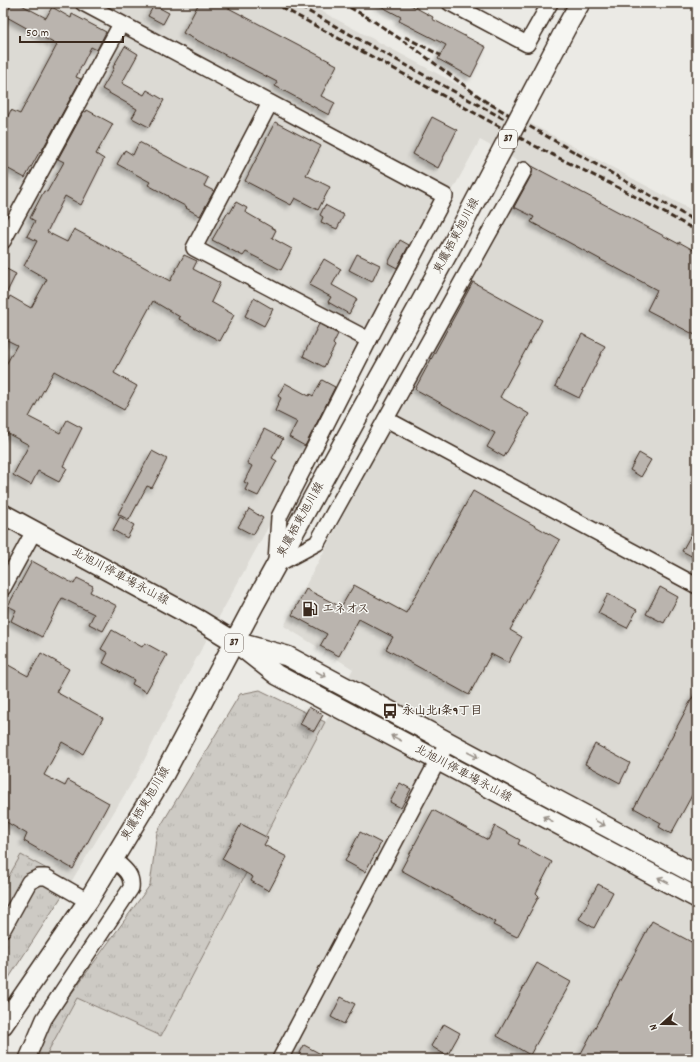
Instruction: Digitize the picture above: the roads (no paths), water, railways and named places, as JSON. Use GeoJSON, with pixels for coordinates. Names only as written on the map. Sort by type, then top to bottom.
{"type":"FeatureCollection","features":[{"type":"Feature","properties":{"kind":"main road","name":"東鷹栖東旭川線"},"geometry":{"type":"LineString","coordinates":[[3,1025],[88,901],[161,780],[276,564],[449,251],[580,3]]}},
{"type":"Feature","properties":{"kind":"main road","name":"北旭川停車場永山線"},"geometry":{"type":"LineString","coordinates":[[3,514],[199,620],[235,642],[277,675],[697,898]]}},
{"type":"Feature","properties":{"kind":"main road","name":"北旭川停車場永山線"},"geometry":{"type":"LineString","coordinates":[[235,642],[287,656],[697,875]]}},
{"type":"Feature","properties":{"kind":"street"},"geometry":{"type":"LineString","coordinates":[[83,3],[445,196],[369,340],[279,517],[276,564]]}},
{"type":"Feature","properties":{"kind":"street"},"geometry":{"type":"LineString","coordinates":[[450,3],[527,44],[550,3]]}},
{"type":"Feature","properties":{"kind":"street"},"geometry":{"type":"LineString","coordinates":[[3,240],[121,24]]}},
{"type":"Feature","properties":{"kind":"street"},"geometry":{"type":"LineString","coordinates":[[270,103],[194,248],[369,340]]}},
{"type":"Feature","properties":{"kind":"street"},"geometry":{"type":"LineString","coordinates":[[276,564],[317,543],[524,170]]}},
{"type":"Feature","properties":{"kind":"street"},"geometry":{"type":"LineString","coordinates":[[386,419],[697,586]]}},
{"type":"Feature","properties":{"kind":"street"},"geometry":{"type":"LineString","coordinates":[[3,588],[34,531]]}},
{"type":"Feature","properties":{"kind":"street"},"geometry":{"type":"LineString","coordinates":[[280,1059],[448,741]]}},
{"type":"Feature","properties":{"kind":"street"},"geometry":{"type":"LineString","coordinates":[[27,1059],[44,1019],[131,888],[132,882],[129,875],[113,859]]}},
{"type":"Feature","properties":{"kind":"street"},"geometry":{"type":"LineString","coordinates":[[3,929],[29,882],[38,877],[46,877],[88,901]]}},
{"type":"Feature","properties":{"kind":"railway"},"geometry":{"type":"LineString","coordinates":[[274,3],[533,145],[625,191],[697,231]]}},
{"type":"Feature","properties":{"kind":"railway"},"geometry":{"type":"LineString","coordinates":[[293,3],[526,131]]}},
{"type":"Feature","properties":{"kind":"railway"},"geometry":{"type":"LineString","coordinates":[[342,3],[372,20],[418,51],[485,101],[697,222]]}},
{"type":"Feature","properties":{"kind":"railway"},"geometry":{"type":"LineString","coordinates":[[405,37],[440,55]]}},
{"type":"Feature","properties":{"kind":"place","name":"エネオス"},"geometry":{"type":"Point","coordinates":[310,609]}},
{"type":"Feature","properties":{"kind":"place","name":"永山北1条9丁目"},"geometry":{"type":"Point","coordinates":[390,711]}}]}
